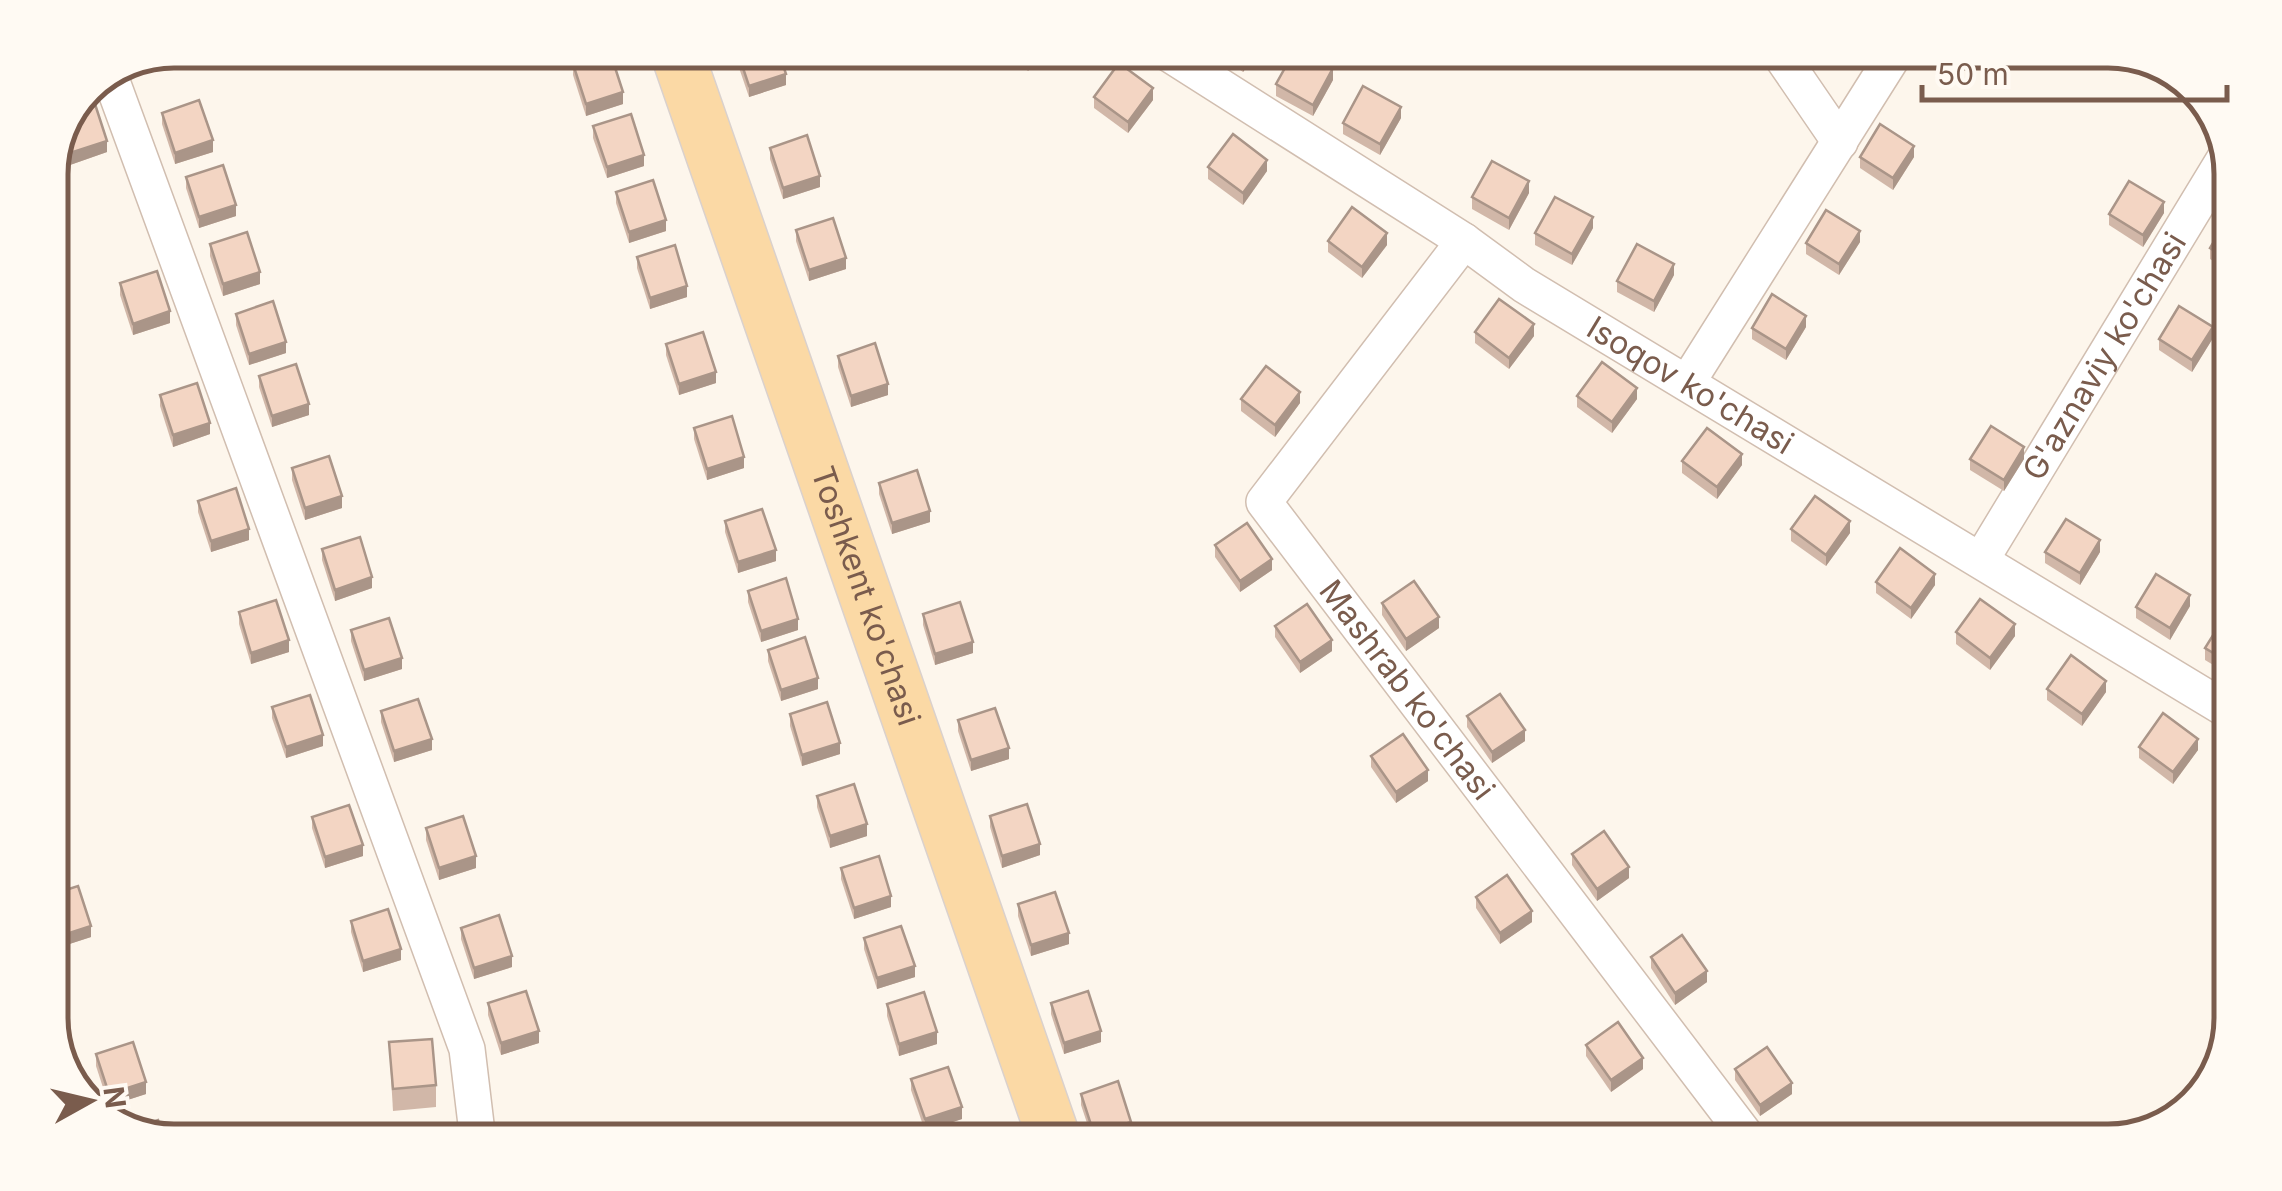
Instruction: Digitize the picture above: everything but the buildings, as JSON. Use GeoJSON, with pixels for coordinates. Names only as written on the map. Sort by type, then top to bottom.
{"type":"FeatureCollection","features":[{"type":"Feature","properties":{"kind":"main road","name":"Toshkent ko'chasi"},"geometry":{"type":"LineString","coordinates":[[682,68],[1049,1124]]}},
{"type":"Feature","properties":{"kind":"street","name":"Isoqov ko'chasi"},"geometry":{"type":"LineString","coordinates":[[1191,68],[1464,241],[1524,285],[2214,702]]}},
{"type":"Feature","properties":{"kind":"street"},"geometry":{"type":"LineString","coordinates":[[1789,68],[1840,142]]}},
{"type":"Feature","properties":{"kind":"street"},"geometry":{"type":"LineString","coordinates":[[1687,382],[1887,68]]}},
{"type":"Feature","properties":{"kind":"street"},"geometry":{"type":"LineString","coordinates":[[113,85],[467,1049],[476,1124]]}},
{"type":"Feature","properties":{"kind":"street","name":"G'aznaviy ko'chasi"},"geometry":{"type":"LineString","coordinates":[[1981,560],[2214,176]]}},
{"type":"Feature","properties":{"kind":"street","name":"Mashrab ko'chasi"},"geometry":{"type":"LineString","coordinates":[[1464,241],[1264,502],[1737,1124]]}}]}
